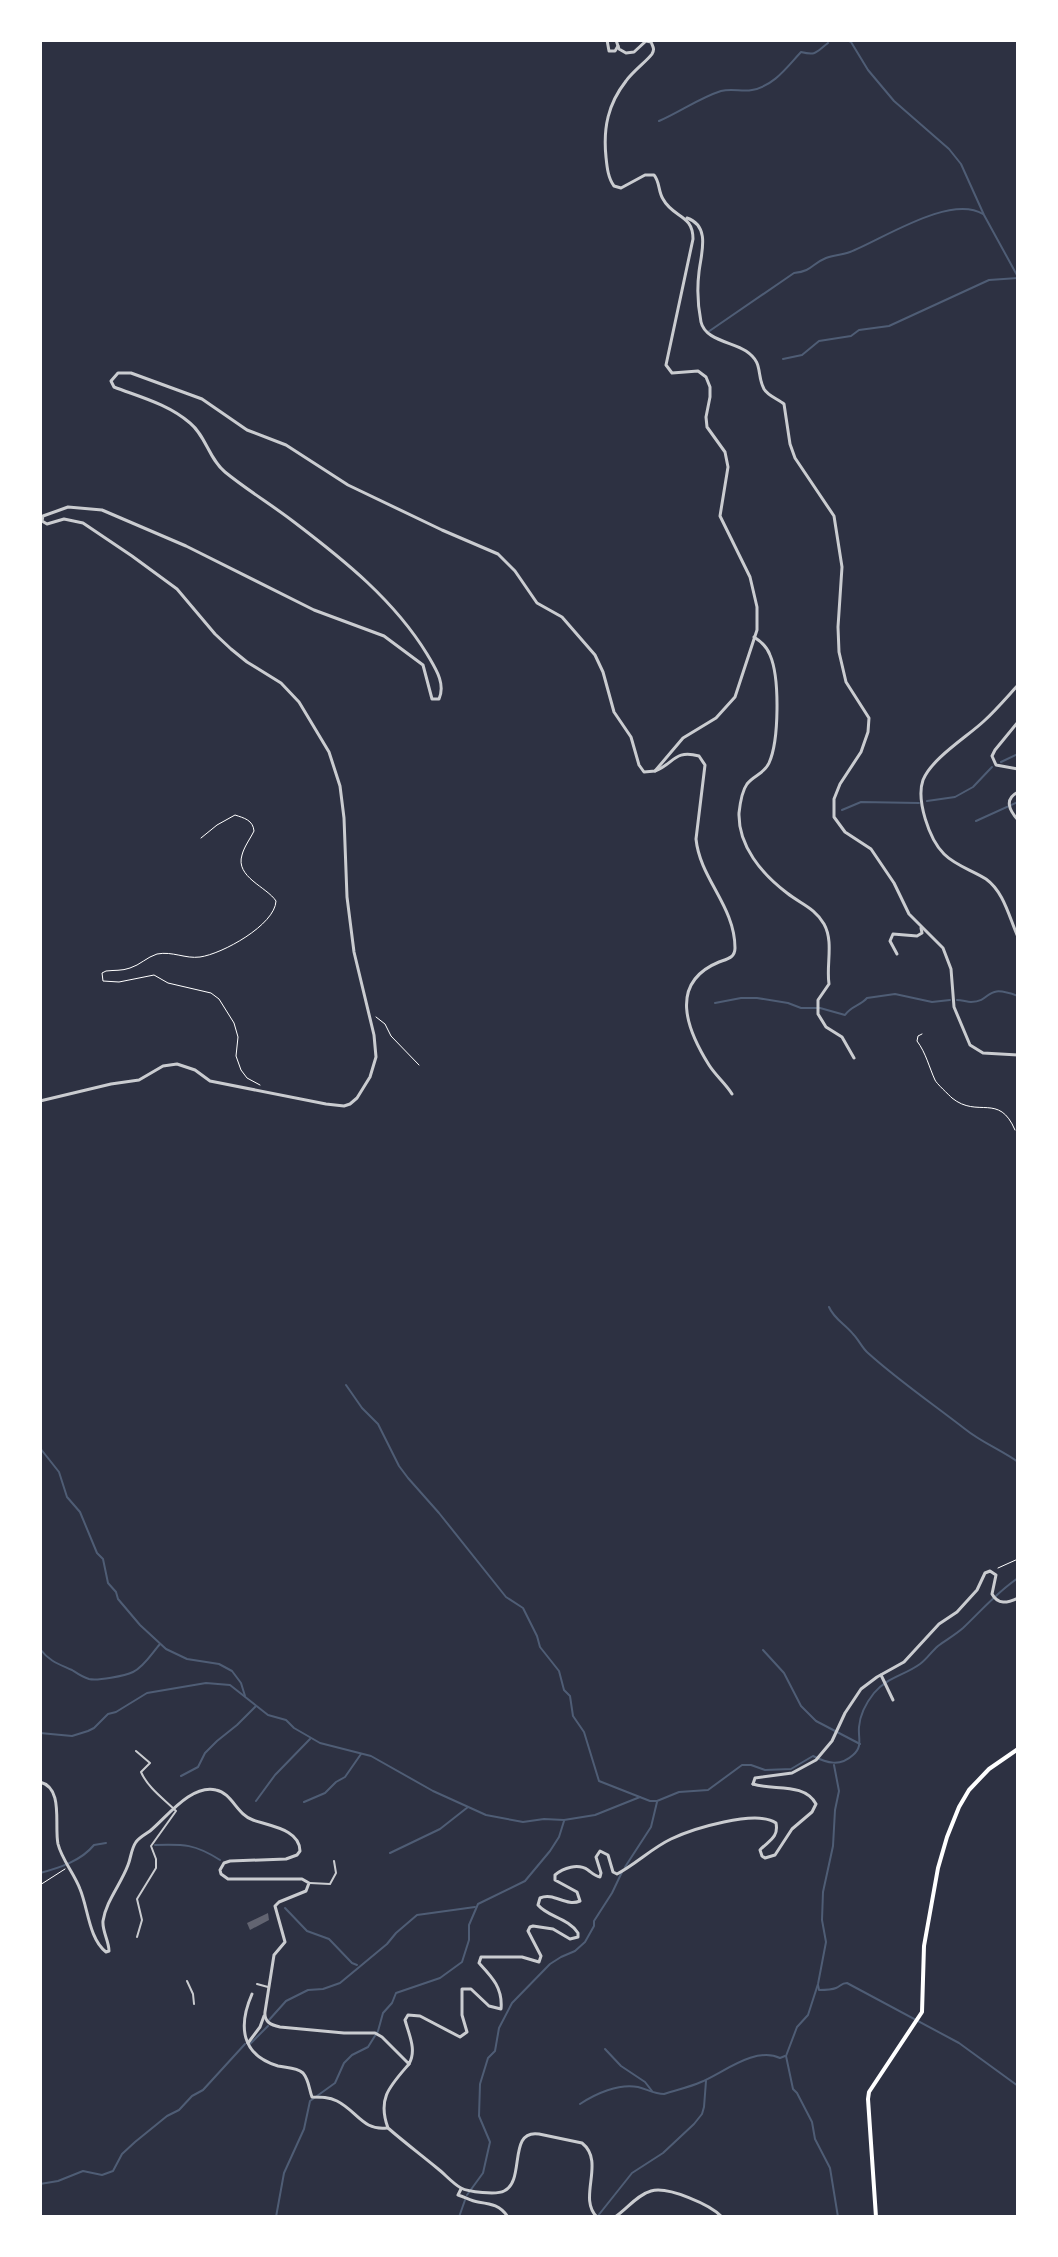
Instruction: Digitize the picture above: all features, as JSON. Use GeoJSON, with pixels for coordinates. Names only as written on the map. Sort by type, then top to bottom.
{"type":"FeatureCollection","features":[{"type":"Feature","properties":{"kind":"main road"},"geometry":{"type":"LineString","coordinates":[[876,2217],[869,2092],[922,2012],[924,1946],[938,1868],[947,1837],[969,1790],[989,1769],[1018,1749]]}},
{"type":"Feature","properties":{"kind":"street"},"geometry":{"type":"LineString","coordinates":[[607,40],[609,51],[615,51],[618,46]]}},
{"type":"Feature","properties":{"kind":"street"},"geometry":{"type":"LineString","coordinates":[[616,40],[624,53],[648,41],[653,49],[623,84],[609,108],[604,141],[611,183],[621,188],[653,174],[658,179],[665,202],[692,228],[693,239],[666,365],[674,373],[698,371],[709,382],[711,391],[706,424],[725,452],[728,467],[720,516],[750,577],[758,615],[735,697],[716,718],[683,738],[655,771]]}},
{"type":"Feature","properties":{"kind":"street"},"geometry":{"type":"LineString","coordinates":[[684,217],[697,223],[703,238],[698,276],[702,328],[711,336],[748,353],[758,363],[764,389],[784,404],[795,458],[834,516],[842,567],[839,652],[846,682],[868,716],[869,726],[863,745],[837,790],[833,814],[845,832],[871,849],[909,914],[946,954],[951,969],[954,1007],[970,1045],[983,1053],[1018,1055]]}},
{"type":"Feature","properties":{"kind":"street"},"geometry":{"type":"LineString","coordinates":[[40,1101],[139,1080],[163,1066],[177,1064],[195,1070],[210,1081],[338,1106],[350,1104],[363,1090],[376,1057],[374,1035],[354,952],[340,786],[329,752],[299,702],[281,683],[231,649],[177,589],[132,556],[79,521],[64,519],[48,524],[42,521],[42,517],[68,507],[102,510],[186,546],[314,610],[384,636],[423,665],[433,700],[441,697],[440,679],[422,647],[392,607],[353,569],[224,471],[191,423],[151,400],[114,387],[111,381],[118,373],[131,373],[202,399],[247,430],[286,445],[348,485],[498,554],[515,571],[537,603],[562,617],[595,655],[614,712],[631,737],[642,771],[660,770],[675,757],[686,754],[699,756],[705,765],[697,849],[702,866],[729,916],[735,950],[731,958],[708,967],[690,983],[685,998],[686,1012],[711,1068],[732,1094]]}},
{"type":"Feature","properties":{"kind":"street"},"geometry":{"type":"LineString","coordinates":[[754,637],[767,648],[773,663],[777,730],[766,769],[749,781],[744,791],[739,809],[741,835],[752,858],[788,894],[810,907],[826,927],[829,984],[818,1000],[818,1014],[826,1027],[842,1037],[854,1058]]}},
{"type":"Feature","properties":{"kind":"street"},"geometry":{"type":"LineString","coordinates":[[1018,685],[986,720],[935,763],[924,779],[922,789],[926,823],[934,841],[944,855],[997,889],[1018,937]]}},
{"type":"Feature","properties":{"kind":"street"},"geometry":{"type":"LineString","coordinates":[[1018,722],[992,756],[996,765],[1018,769]]}},
{"type":"Feature","properties":{"kind":"street"},"geometry":{"type":"LineString","coordinates":[[1018,792],[1012,795],[1009,802],[1018,820]]}},
{"type":"Feature","properties":{"kind":"street"},"geometry":{"type":"LineString","coordinates":[[897,954],[890,941],[893,934],[920,935],[921,928]]}},
{"type":"Feature","properties":{"kind":"street"},"geometry":{"type":"LineString","coordinates":[[597,2217],[591,2212],[590,2203],[593,2161],[588,2148],[582,2143],[534,2133],[526,2135],[521,2142],[513,2182],[505,2191],[497,2193],[461,2189],[388,2128],[384,2114],[385,2096],[411,2062],[413,2050],[405,2020],[408,2015],[417,2014],[460,2037],[467,2032],[462,2015],[462,1989],[471,1989],[489,2006],[501,2009],[500,1992],[492,1975],[478,1960],[481,1957],[522,1957],[539,1962],[541,1956],[528,1931],[533,1926],[553,1929],[570,1939],[578,1937],[573,1925],[538,1905],[540,1898],[546,1896],[573,1904],[580,1901],[577,1892],[556,1882],[557,1873],[571,1867],[582,1867],[595,1877],[600,1877],[596,1857],[600,1851],[610,1857],[614,1873],[620,1873],[673,1838],[713,1824],[743,1819],[772,1819],[776,1823],[775,1836],[760,1850],[763,1858],[772,1857],[792,1829],[812,1812],[816,1804],[809,1795],[798,1790],[755,1786],[753,1780],[792,1773],[816,1760],[832,1741],[845,1713],[864,1685],[904,1662],[939,1624],[969,1600],[985,1573],[993,1572],[996,1577],[992,1595],[1002,1602],[1018,1598]]}},
{"type":"Feature","properties":{"kind":"street"},"geometry":{"type":"LineString","coordinates":[[881,1675],[893,1700]]}},
{"type":"Feature","properties":{"kind":"street"},"geometry":{"type":"LineString","coordinates":[[136,1751],[150,1763],[141,1772],[142,1777],[176,1812],[151,1846],[156,1868],[137,1899],[142,1920],[137,1937]]}},
{"type":"Feature","properties":{"kind":"street"},"geometry":{"type":"LineString","coordinates":[[40,1782],[52,1791],[56,1803],[59,1846],[81,1890],[97,1939],[102,1950],[107,1952],[104,1917],[130,1862],[135,1844],[173,1807],[201,1792],[215,1789],[222,1792],[245,1817],[270,1824],[299,1841],[301,1849],[297,1855],[286,1859],[248,1859],[224,1863],[220,1870],[224,1877],[302,1879],[309,1883],[330,1884],[336,1873],[334,1861]]}},
{"type":"Feature","properties":{"kind":"street"},"geometry":{"type":"LineString","coordinates":[[248,2043],[264,2016],[274,1955],[285,1942],[276,1904],[306,1891],[309,1883]]}},
{"type":"Feature","properties":{"kind":"street"},"geometry":{"type":"LineString","coordinates":[[187,1981],[194,2004]]}},
{"type":"Feature","properties":{"kind":"street"},"geometry":{"type":"LineString","coordinates":[[257,1984],[270,1987]]}},
{"type":"Feature","properties":{"kind":"street"},"geometry":{"type":"LineString","coordinates":[[252,1994],[247,2005],[244,2034],[260,2058],[302,2072],[312,2097],[339,2102],[366,2125],[377,2129],[388,2128]]}},
{"type":"Feature","properties":{"kind":"street"},"geometry":{"type":"LineString","coordinates":[[264,2016],[268,2022],[280,2027],[375,2033],[409,2064]]}},
{"type":"Feature","properties":{"kind":"street"},"geometry":{"type":"LineString","coordinates":[[461,2189],[458,2195],[476,2202],[490,2202],[504,2210],[508,2217]]}},
{"type":"Feature","properties":{"kind":"street"},"geometry":{"type":"LineString","coordinates":[[615,2217],[643,2195],[657,2190],[688,2197],[714,2209],[722,2217]]}},
{"type":"Feature","properties":{"kind":"path"},"geometry":{"type":"LineString","coordinates":[[201,838],[235,815],[246,818],[254,831],[241,864],[245,874],[269,892],[276,901],[276,908],[259,927],[217,952],[190,958],[176,953],[157,954],[130,968],[106,971],[102,973],[102,978],[111,982],[154,975],[168,983],[202,990],[219,999],[234,1023],[238,1037],[236,1056],[241,1070],[255,1084],[272,1092]]}},
{"type":"Feature","properties":{"kind":"path"},"geometry":{"type":"LineString","coordinates":[[367,1012],[385,1024],[391,1036],[419,1065]]}},
{"type":"Feature","properties":{"kind":"path"},"geometry":{"type":"LineString","coordinates":[[922,1034],[917,1041],[936,1083],[953,1098],[973,1108],[1000,1109],[1007,1114],[1015,1130]]}},
{"type":"Feature","properties":{"kind":"path"},"geometry":{"type":"LineString","coordinates":[[993,1572],[1018,1559]]}},
{"type":"Feature","properties":{"kind":"path"},"geometry":{"type":"LineString","coordinates":[[40,1885],[69,1866]]}},
{"type":"Feature","properties":{"kind":"building"},"geometry":{"type":"Polygon","coordinates":[[[268,1913],[269,1920],[250,1930],[247,1923],[268,1913]]]}},
{"type":"Feature","properties":{"kind":"waterway"},"geometry":{"type":"LineString","coordinates":[[820,40],[851,42],[868,70],[894,101],[949,149],[961,164],[984,215],[1018,277]]}},
{"type":"Feature","properties":{"kind":"waterway"},"geometry":{"type":"LineString","coordinates":[[659,121],[721,91],[760,88],[780,75],[801,52],[813,53],[828,43]]}},
{"type":"Feature","properties":{"kind":"waterway"},"geometry":{"type":"LineString","coordinates":[[708,332],[794,273],[805,271],[826,258],[850,252],[935,214],[969,209],[983,214]]}},
{"type":"Feature","properties":{"kind":"waterway"},"geometry":{"type":"LineString","coordinates":[[783,359],[802,355],[819,341],[889,326],[989,280],[1018,278]]}},
{"type":"Feature","properties":{"kind":"waterway"},"geometry":{"type":"LineString","coordinates":[[1001,762],[1018,754]]}},
{"type":"Feature","properties":{"kind":"waterway"},"geometry":{"type":"LineString","coordinates":[[927,801],[955,797],[973,787],[992,767]]}},
{"type":"Feature","properties":{"kind":"waterway"},"geometry":{"type":"LineString","coordinates":[[842,810],[861,802],[919,803]]}},
{"type":"Feature","properties":{"kind":"waterway"},"geometry":{"type":"LineString","coordinates":[[976,821],[1018,802]]}},
{"type":"Feature","properties":{"kind":"waterway"},"geometry":{"type":"LineString","coordinates":[[957,1000],[978,1001],[999,991],[1018,996]]}},
{"type":"Feature","properties":{"kind":"waterway"},"geometry":{"type":"LineString","coordinates":[[715,1003],[757,998],[845,1015],[867,998],[895,994],[932,1002],[950,1000]]}},
{"type":"Feature","properties":{"kind":"waterway"},"geometry":{"type":"LineString","coordinates":[[829,1307],[866,1351],[892,1373],[971,1434],[1018,1462]]}},
{"type":"Feature","properties":{"kind":"waterway"},"geometry":{"type":"LineString","coordinates":[[346,1385],[378,1424],[408,1478],[506,1597],[523,1608],[540,1647],[559,1671],[564,1690],[570,1696],[573,1716],[584,1732],[599,1781],[650,1801],[679,1792],[708,1790],[742,1765],[765,1770],[791,1769],[813,1756],[833,1763],[848,1759],[858,1749],[861,1718],[874,1693],[922,1662],[1018,1578]]}},
{"type":"Feature","properties":{"kind":"waterway"},"geometry":{"type":"LineString","coordinates":[[40,1448],[59,1472],[67,1497],[80,1512],[97,1553],[103,1559],[108,1583],[118,1599],[166,1649],[187,1659],[219,1664],[232,1671],[241,1683],[245,1696]]}},
{"type":"Feature","properties":{"kind":"waterway"},"geometry":{"type":"LineString","coordinates":[[40,1649],[55,1662],[89,1679],[98,1679],[137,1670],[160,1644]]}},
{"type":"Feature","properties":{"kind":"waterway"},"geometry":{"type":"LineString","coordinates":[[763,1650],[784,1673],[801,1706],[816,1721],[860,1744]]}},
{"type":"Feature","properties":{"kind":"waterway"},"geometry":{"type":"LineString","coordinates":[[40,1733],[72,1736],[88,1731],[108,1714],[147,1693],[206,1683],[230,1685],[268,1715],[286,1720],[320,1743],[371,1756],[433,1791],[486,1815],[523,1822],[564,1820],[595,1815],[640,1797]]}},
{"type":"Feature","properties":{"kind":"waterway"},"geometry":{"type":"LineString","coordinates":[[181,1776],[198,1767],[205,1753],[256,1706]]}},
{"type":"Feature","properties":{"kind":"waterway"},"geometry":{"type":"LineString","coordinates":[[256,1801],[275,1775],[310,1739]]}},
{"type":"Feature","properties":{"kind":"waterway"},"geometry":{"type":"LineString","coordinates":[[304,1802],[325,1793],[345,1777],[361,1754]]}},
{"type":"Feature","properties":{"kind":"waterway"},"geometry":{"type":"LineString","coordinates":[[834,1765],[839,1791],[833,1846],[823,1892],[822,1920],[826,1942],[808,2015],[797,2027],[786,2056],[793,2089],[812,2122],[815,2139],[830,2168],[838,2217]]}},
{"type":"Feature","properties":{"kind":"waterway"},"geometry":{"type":"LineString","coordinates":[[625,1867],[651,1827],[657,1802]]}},
{"type":"Feature","properties":{"kind":"waterway"},"geometry":{"type":"LineString","coordinates":[[390,1853],[440,1829],[468,1807]]}},
{"type":"Feature","properties":{"kind":"waterway"},"geometry":{"type":"LineString","coordinates":[[276,2217],[284,2173],[304,2129],[310,2101],[335,2083],[344,2063],[352,2055],[368,2047],[396,1993],[440,1978],[462,1962],[469,1940],[469,1925],[478,1904],[525,1881],[550,1851],[564,1821]]}},
{"type":"Feature","properties":{"kind":"waterway"},"geometry":{"type":"LineString","coordinates":[[40,1873],[76,1860],[94,1845],[106,1843]]}},
{"type":"Feature","properties":{"kind":"waterway"},"geometry":{"type":"LineString","coordinates":[[155,1845],[189,1846],[220,1860]]}},
{"type":"Feature","properties":{"kind":"waterway"},"geometry":{"type":"LineString","coordinates":[[467,2195],[483,2173],[490,2142],[479,2116],[480,2084],[488,2058],[495,2051],[499,2028],[512,2003],[550,1964],[585,1942],[622,1872]]}},
{"type":"Feature","properties":{"kind":"waterway"},"geometry":{"type":"LineString","coordinates":[[269,2020],[286,2001],[308,1990],[340,1983],[417,1915],[475,1907]]}},
{"type":"Feature","properties":{"kind":"waterway"},"geometry":{"type":"LineString","coordinates":[[285,1908],[307,1931],[329,1939],[357,1965]]}},
{"type":"Feature","properties":{"kind":"waterway"},"geometry":{"type":"LineString","coordinates":[[818,1985],[819,1990],[828,1990],[847,1983],[959,2043],[1018,2086]]}},
{"type":"Feature","properties":{"kind":"waterway"},"geometry":{"type":"LineString","coordinates":[[250,2044],[268,2026]]}},
{"type":"Feature","properties":{"kind":"waterway"},"geometry":{"type":"LineString","coordinates":[[40,2184],[83,2171],[102,2175],[113,2171],[122,2154],[203,2090],[245,2044]]}},
{"type":"Feature","properties":{"kind":"waterway"},"geometry":{"type":"LineString","coordinates":[[605,2049],[652,2091]]}},
{"type":"Feature","properties":{"kind":"waterway"},"geometry":{"type":"LineString","coordinates":[[580,2104],[600,2093],[631,2086],[664,2094],[701,2082],[750,2058],[760,2055],[785,2056]]}},
{"type":"Feature","properties":{"kind":"waterway"},"geometry":{"type":"LineString","coordinates":[[597,2217],[632,2173],[663,2153],[694,2124],[704,2107],[706,2081]]}},
{"type":"Feature","properties":{"kind":"waterway"},"geometry":{"type":"LineString","coordinates":[[459,2217],[465,2200]]}}]}
